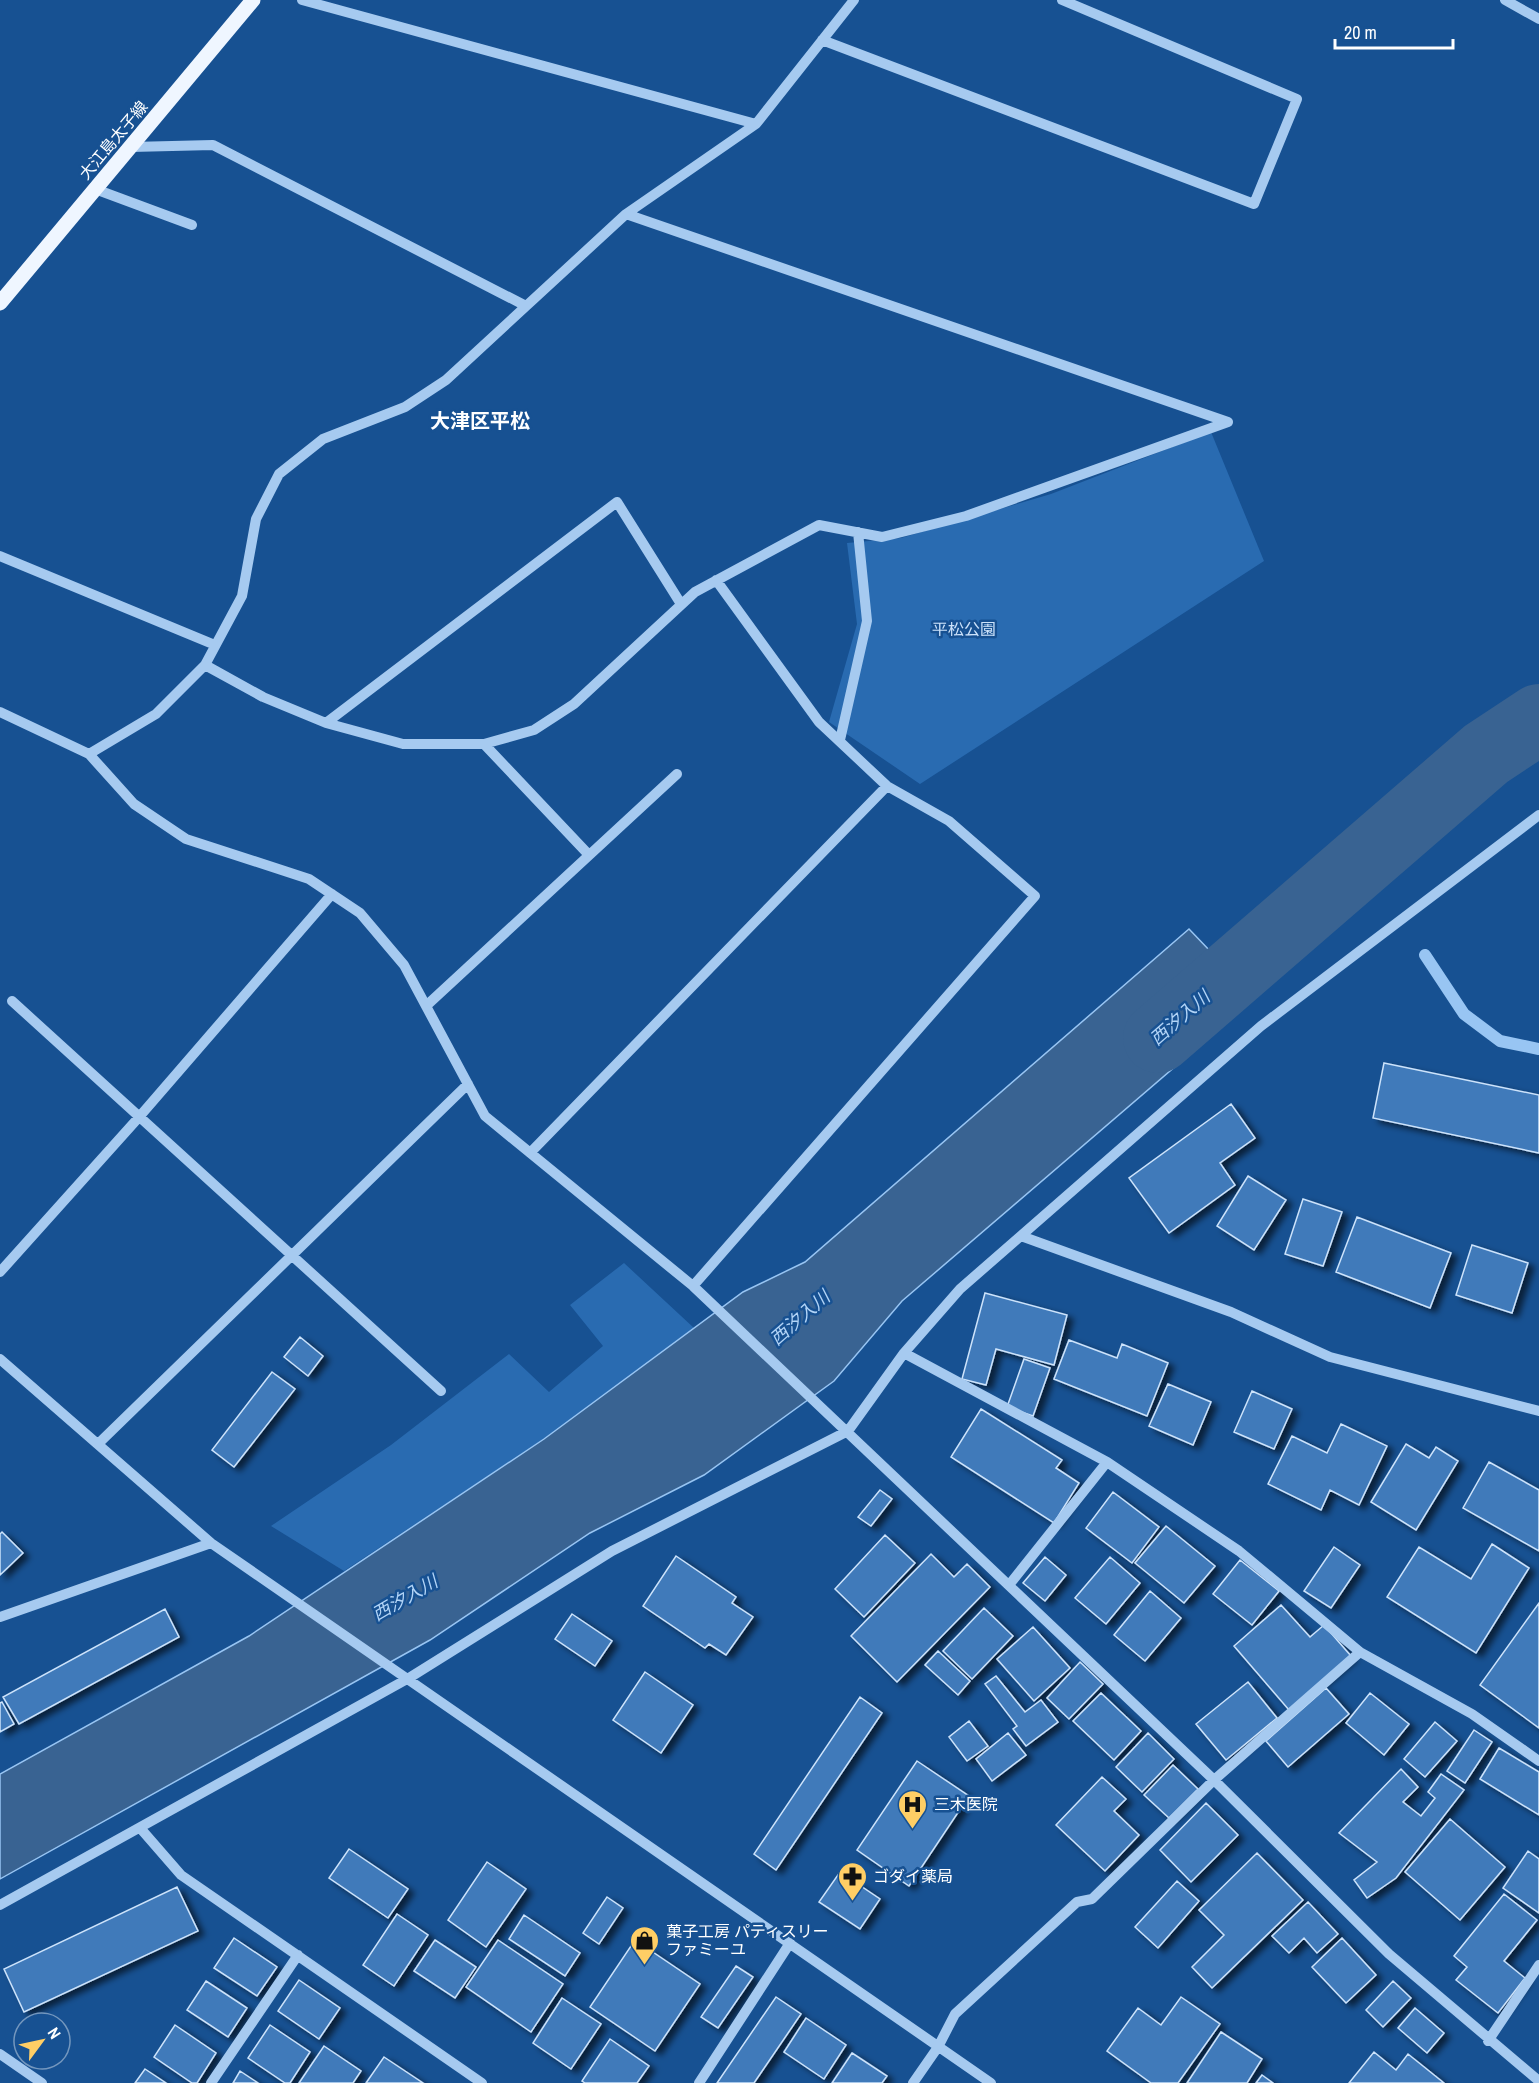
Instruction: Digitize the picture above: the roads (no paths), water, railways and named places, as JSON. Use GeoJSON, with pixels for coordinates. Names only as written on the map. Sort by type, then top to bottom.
{"type":"FeatureCollection","features":[{"type":"Feature","properties":{"kind":"main road","name":"大江島太子線"},"geometry":{"type":"LineString","coordinates":[[0,303],[131,147],[247,2]]}},
{"type":"Feature","properties":{"kind":"street"},"geometry":{"type":"LineString","coordinates":[[302,0],[756,124]]}},
{"type":"Feature","properties":{"kind":"street"},"geometry":{"type":"LineString","coordinates":[[89,754],[156,714],[205,665],[242,596],[256,519],[279,474],[322,439],[405,407],[446,380],[626,214],[756,124],[854,0]]}},
{"type":"Feature","properties":{"kind":"street"},"geometry":{"type":"LineString","coordinates":[[822,40],[1254,204],[1297,99],[1062,0]]}},
{"type":"Feature","properties":{"kind":"street"},"geometry":{"type":"LineString","coordinates":[[1505,0],[1539,19]]}},
{"type":"Feature","properties":{"kind":"street"},"geometry":{"type":"LineString","coordinates":[[131,147],[213,145],[526,306]]}},
{"type":"Feature","properties":{"kind":"street"},"geometry":{"type":"LineString","coordinates":[[95,189],[192,225]]}},
{"type":"Feature","properties":{"kind":"street"},"geometry":{"type":"LineString","coordinates":[[205,665],[263,697],[326,723],[403,744],[484,744],[534,730],[574,704],[695,592],[819,525],[882,537],[966,516],[1228,422],[626,214]]}},
{"type":"Feature","properties":{"kind":"street"},"geometry":{"type":"LineString","coordinates":[[326,723],[617,502],[681,604]]}},
{"type":"Feature","properties":{"kind":"street"},"geometry":{"type":"LineString","coordinates":[[840,740],[867,621],[858,532]]}},
{"type":"Feature","properties":{"kind":"street"},"geometry":{"type":"LineString","coordinates":[[0,556],[215,645]]}},
{"type":"Feature","properties":{"kind":"street"},"geometry":{"type":"LineString","coordinates":[[693,1286],[1035,896],[948,821],[887,786],[819,722],[716,580]]}},
{"type":"Feature","properties":{"kind":"street"},"geometry":{"type":"LineString","coordinates":[[0,712],[89,754],[134,804],[186,839],[309,879],[360,913],[404,965],[485,1116],[693,1286],[1214,1780],[1389,1954],[1488,2041],[1539,2081]]}},
{"type":"Feature","properties":{"kind":"street"},"geometry":{"type":"LineString","coordinates":[[484,744],[589,855]]}},
{"type":"Feature","properties":{"kind":"street"},"geometry":{"type":"LineString","coordinates":[[426,1006],[677,774]]}},
{"type":"Feature","properties":{"kind":"street"},"geometry":{"type":"LineString","coordinates":[[531,1153],[887,786]]}},
{"type":"Feature","properties":{"kind":"street"},"geometry":{"type":"LineString","coordinates":[[0,1905],[410,1678],[612,1551],[848,1431],[904,1353],[960,1289],[1261,1026],[1539,815]]}},
{"type":"Feature","properties":{"kind":"street"},"geometry":{"type":"LineString","coordinates":[[0,1272],[140,1116],[332,894]]}},
{"type":"Feature","properties":{"kind":"street"},"geometry":{"type":"LineString","coordinates":[[12,1001],[441,1391]]}},
{"type":"Feature","properties":{"kind":"street"},"geometry":{"type":"LineString","coordinates":[[99,1443],[468,1084]]}},
{"type":"Feature","properties":{"kind":"street"},"geometry":{"type":"LineString","coordinates":[[1021,1236],[1231,1312],[1330,1357],[1539,1412]]}},
{"type":"Feature","properties":{"kind":"street"},"geometry":{"type":"LineString","coordinates":[[904,1353],[1107,1462],[1239,1551],[1360,1652],[1472,1714],[1539,1761]]}},
{"type":"Feature","properties":{"kind":"street"},"geometry":{"type":"LineString","coordinates":[[0,1359],[211,1543],[280,1588],[991,2083]]}},
{"type":"Feature","properties":{"kind":"street"},"geometry":{"type":"LineString","coordinates":[[1009,1585],[1107,1462]]}},
{"type":"Feature","properties":{"kind":"street"},"geometry":{"type":"LineString","coordinates":[[0,1617],[211,1543]]}},
{"type":"Feature","properties":{"kind":"street"},"geometry":{"type":"LineString","coordinates":[[913,2083],[939,2047],[955,2014],[1077,1902],[1092,1899],[1214,1780],[1360,1652]]}},
{"type":"Feature","properties":{"kind":"street"},"geometry":{"type":"LineString","coordinates":[[141,1828],[181,1875],[482,2083]]}},
{"type":"Feature","properties":{"kind":"street"},"geometry":{"type":"LineString","coordinates":[[699,2083],[790,1943]]}},
{"type":"Feature","properties":{"kind":"street"},"geometry":{"type":"LineString","coordinates":[[211,2083],[298,1955]]}},
{"type":"Feature","properties":{"kind":"street"},"geometry":{"type":"LineString","coordinates":[[1488,2041],[1539,1965]]}},
{"type":"Feature","properties":{"kind":"street"},"geometry":{"type":"LineString","coordinates":[[0,2054],[42,2083]]}},
{"type":"Feature","properties":{"kind":"water"},"geometry":{"type":"Polygon","coordinates":[[[1189,929],[1255,998],[902,1301],[834,1381],[704,1475],[590,1533],[430,1640],[0,1879],[0,1774],[249,1636],[544,1439],[743,1292],[805,1262],[1189,929]]]}},
{"type":"Feature","properties":{"kind":"waterway","name":"西汐入川"},"geometry":{"type":"LineString","coordinates":[[1158,1038],[1486,754],[1539,719]]}},
{"type":"Feature","properties":{"kind":"waterway"},"geometry":{"type":"LineString","coordinates":[[1425,955],[1464,1014],[1500,1041],[1539,1049]]}},
{"type":"Feature","properties":{"kind":"place","name":"三木医院"},"geometry":{"type":"Point","coordinates":[913,1830]}},
{"type":"Feature","properties":{"kind":"place","name":"ゴダイ薬局"},"geometry":{"type":"Point","coordinates":[852,1902]}},
{"type":"Feature","properties":{"kind":"place","name":"菓子工房 パティスリー ファミーユ"},"geometry":{"type":"Point","coordinates":[645,1966]}},
{"type":"Feature","properties":{"kind":"district","name":"大津区平松"},"geometry":{"type":"Point","coordinates":[480,421]}},
{"type":"Feature","properties":{"kind":"park label","name":"平松公園"},"geometry":{"type":"Point","coordinates":[964,629]}}]}
